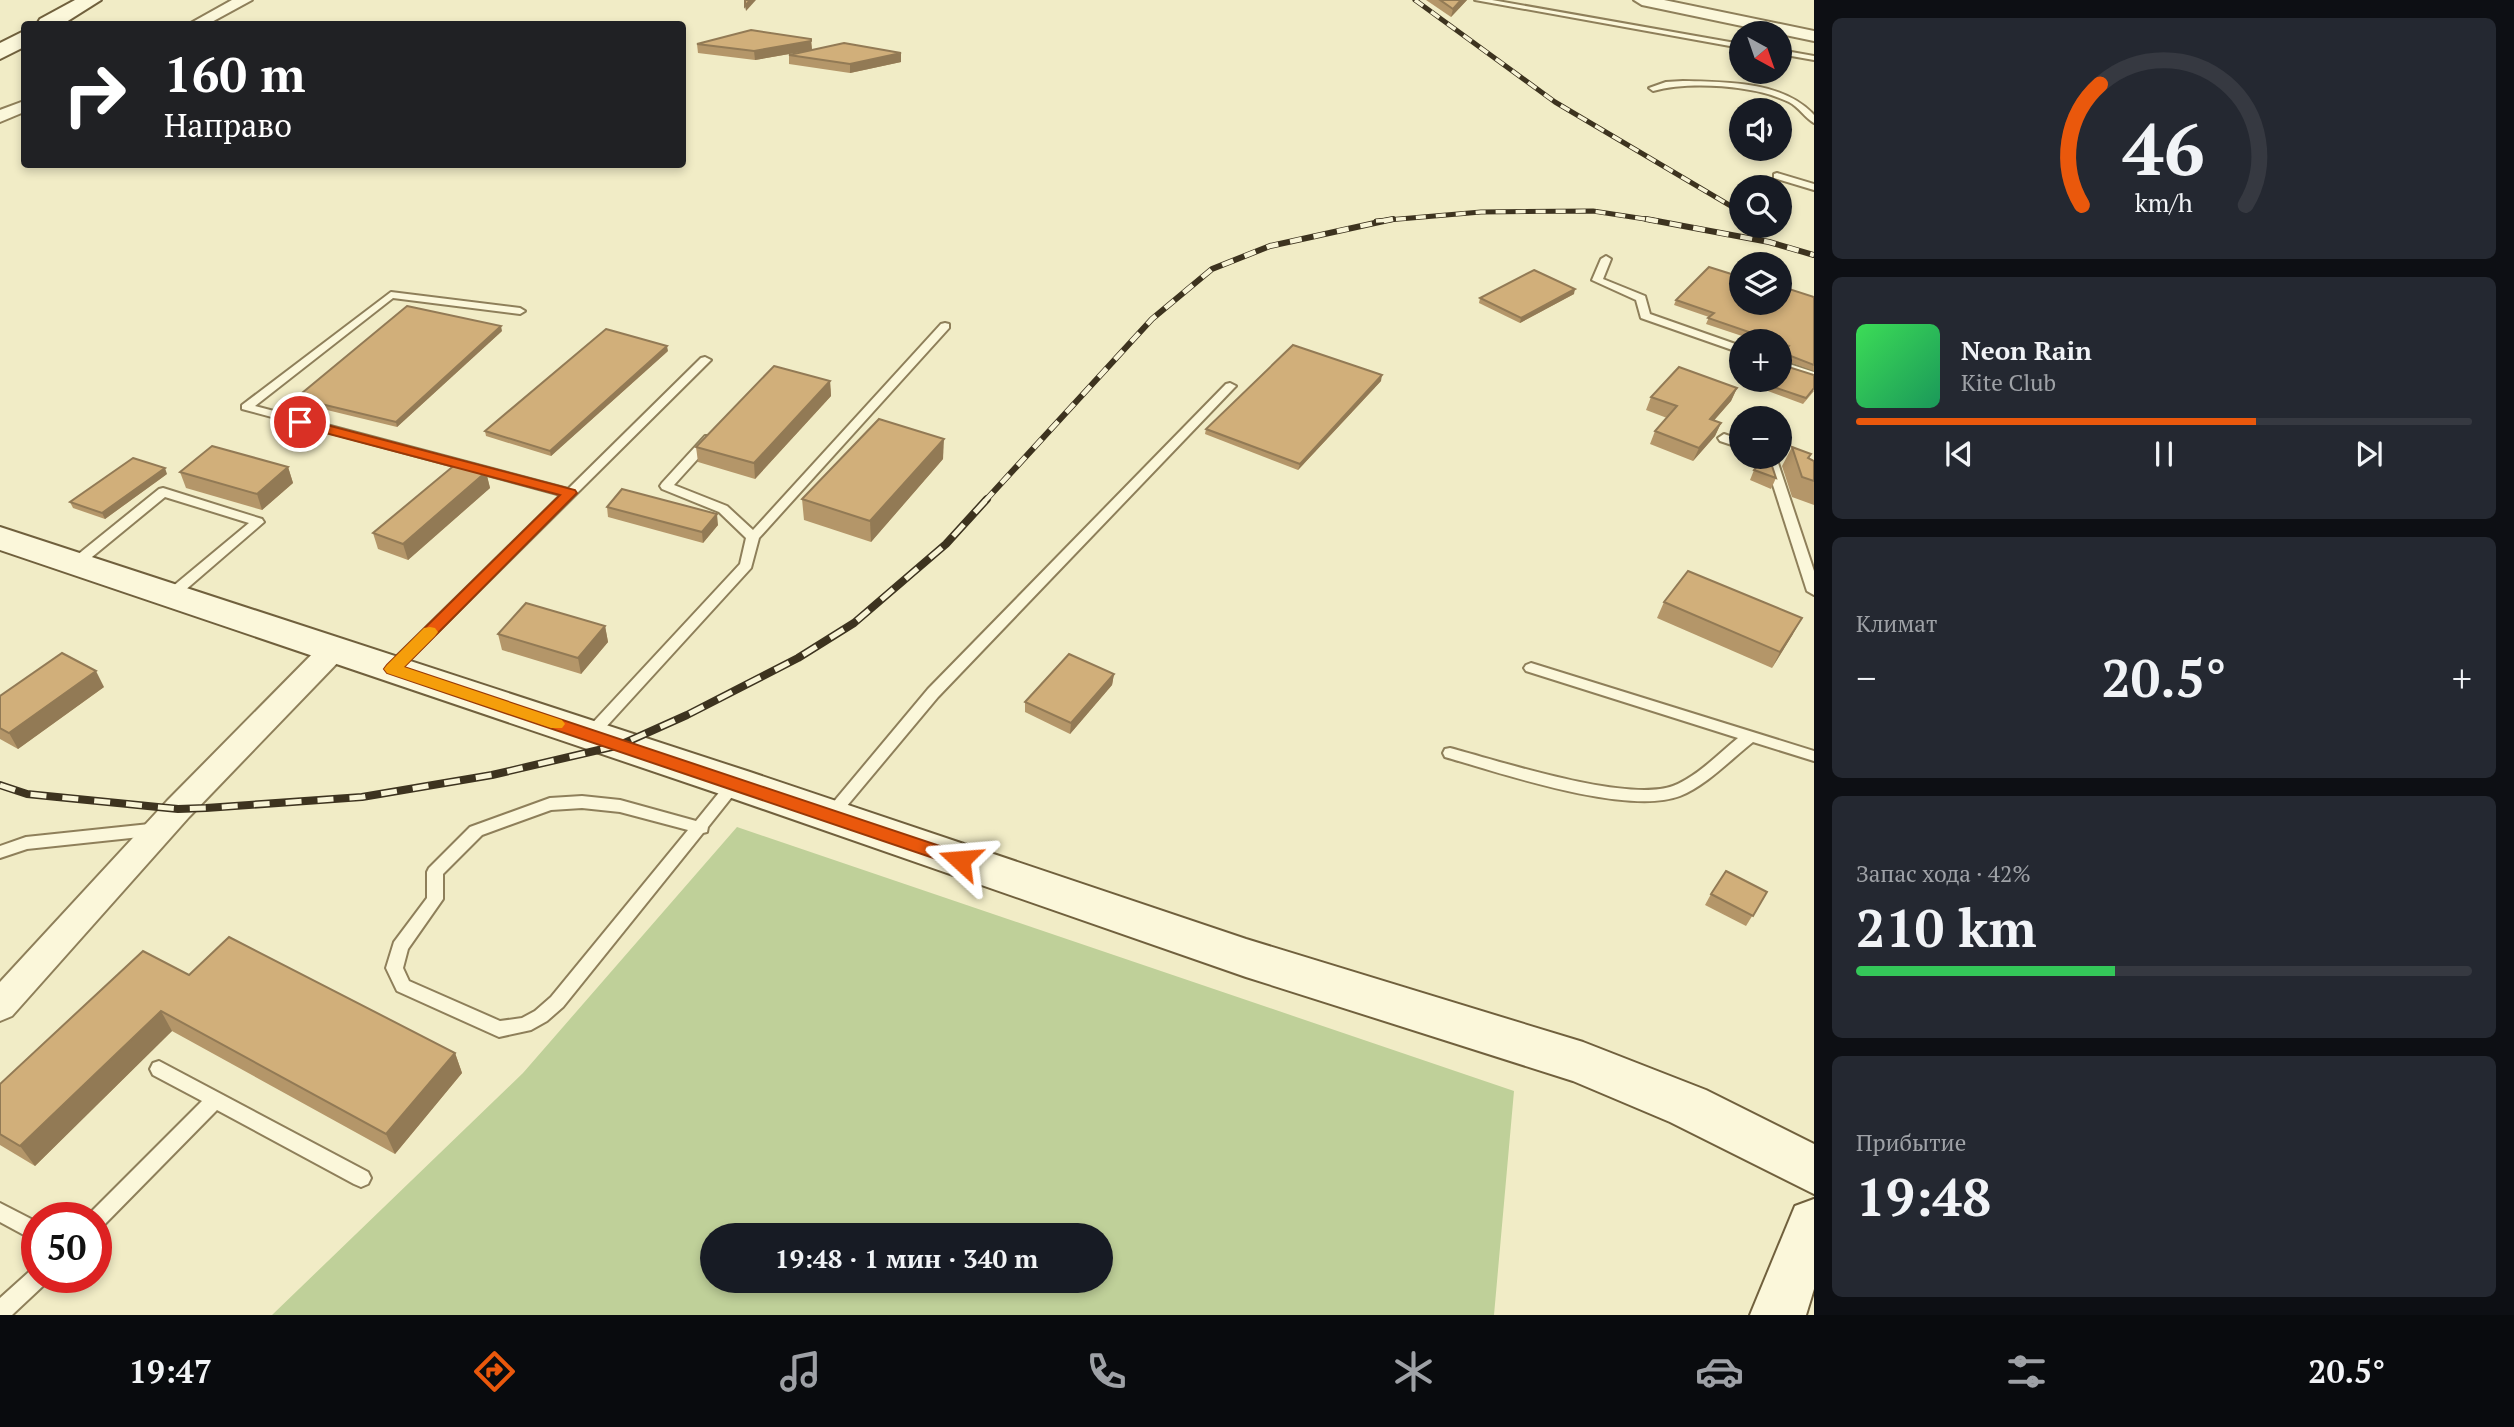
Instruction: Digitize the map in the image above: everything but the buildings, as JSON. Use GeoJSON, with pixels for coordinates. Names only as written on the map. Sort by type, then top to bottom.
{"type":"FeatureCollection","features":[{"type":"Feature","properties":{"kind":"main road"},"geometry":{"type":"LineString","coordinates":[[53,21],[90,0]]}},
{"type":"Feature","properties":{"kind":"main road"},"geometry":{"type":"LineString","coordinates":[[0,52],[21,40]]}},
{"type":"Feature","properties":{"kind":"main road"},"geometry":{"type":"LineString","coordinates":[[0,538],[735,783],[1246,958],[1583,1063],[1688,1106],[1814,1170]]}},
{"type":"Feature","properties":{"kind":"main road"},"geometry":{"type":"LineString","coordinates":[[1778,1315],[1814,1224]]}},
{"type":"Feature","properties":{"kind":"street"},"geometry":{"type":"LineString","coordinates":[[203,21],[244,0]]}},
{"type":"Feature","properties":{"kind":"street"},"geometry":{"type":"LineString","coordinates":[[1642,0],[1814,36]]}},
{"type":"Feature","properties":{"kind":"street"},"geometry":{"type":"LineString","coordinates":[[0,117],[21,107]]}},
{"type":"Feature","properties":{"kind":"street"},"geometry":{"type":"LineString","coordinates":[[6,991],[334,649]]}},
{"type":"Feature","properties":{"kind":"lane"},"geometry":{"type":"LineString","coordinates":[[1479,0],[1729,44]]}},
{"type":"Feature","properties":{"kind":"lane"},"geometry":{"type":"LineString","coordinates":[[1792,54],[1814,58]]}},
{"type":"Feature","properties":{"kind":"lane"},"geometry":{"type":"LineString","coordinates":[[1653,88],[1666,83],[1731,86],[1792,100],[1814,120]]}},
{"type":"Feature","properties":{"kind":"lane"},"geometry":{"type":"LineString","coordinates":[[1792,180],[1814,187]]}},
{"type":"Feature","properties":{"kind":"lane"},"geometry":{"type":"LineString","coordinates":[[1606,259],[1597,280],[1641,298],[1645,316],[1729,346]]}},
{"type":"Feature","properties":{"kind":"lane"},"geometry":{"type":"LineString","coordinates":[[520,311],[391,295],[246,407],[570,493]]}},
{"type":"Feature","properties":{"kind":"lane"},"geometry":{"type":"LineString","coordinates":[[590,735],[746,565],[754,537],[945,326]]}},
{"type":"Feature","properties":{"kind":"lane"},"geometry":{"type":"LineString","coordinates":[[392,669],[705,360]]}},
{"type":"Feature","properties":{"kind":"lane"},"geometry":{"type":"LineString","coordinates":[[1792,368],[1814,376]]}},
{"type":"Feature","properties":{"kind":"lane"},"geometry":{"type":"LineString","coordinates":[[831,816],[933,693],[1230,386]]}},
{"type":"Feature","properties":{"kind":"lane"},"geometry":{"type":"LineString","coordinates":[[719,428],[666,486],[723,509],[754,537]]}},
{"type":"Feature","properties":{"kind":"lane"},"geometry":{"type":"LineString","coordinates":[[1724,438],[1729,440]]}},
{"type":"Feature","properties":{"kind":"lane"},"geometry":{"type":"LineString","coordinates":[[1777,469],[1814,591]]}},
{"type":"Feature","properties":{"kind":"lane"},"geometry":{"type":"LineString","coordinates":[[76,563],[163,492],[258,522],[171,595]]}},
{"type":"Feature","properties":{"kind":"lane"},"geometry":{"type":"LineString","coordinates":[[1531,668],[1814,756]]}},
{"type":"Feature","properties":{"kind":"lane"},"geometry":{"type":"LineString","coordinates":[[1450,753],[1619,796],[1657,797],[1678,792],[1751,736]]}},
{"type":"Feature","properties":{"kind":"lane"},"geometry":{"type":"LineString","coordinates":[[701,828],[620,806],[582,803],[550,804],[476,831],[435,872],[435,899],[400,947],[394,968],[402,986],[499,1029],[526,1025],[541,1016],[557,1002],[701,828],[735,783]]}},
{"type":"Feature","properties":{"kind":"lane"},"geometry":{"type":"LineString","coordinates":[[0,852],[26,843],[160,829]]}},
{"type":"Feature","properties":{"kind":"lane"},"geometry":{"type":"LineString","coordinates":[[159,1069],[361,1178]]}},
{"type":"Feature","properties":{"kind":"lane"},"geometry":{"type":"LineString","coordinates":[[112,1204],[216,1099]]}},
{"type":"Feature","properties":{"kind":"lane"},"geometry":{"type":"LineString","coordinates":[[0,1212],[21,1224]]}},
{"type":"Feature","properties":{"kind":"lane"},"geometry":{"type":"LineString","coordinates":[[0,1312],[21,1293]]}},
{"type":"Feature","properties":{"kind":"green space"},"geometry":{"type":"Polygon","coordinates":[[[737,827],[1514,1091],[1494,1315],[272,1315],[523,1073],[737,827]]]}},
{"type":"Feature","properties":{"kind":"railway"},"geometry":{"type":"LineString","coordinates":[[1415,0],[1555,102],[1729,205]]}},
{"type":"Feature","properties":{"kind":"railway"},"geometry":{"type":"LineString","coordinates":[[1389,220],[1481,212],[1593,211],[1651,220]]}},
{"type":"Feature","properties":{"kind":"railway"},"geometry":{"type":"LineString","coordinates":[[1389,220],[1393,219]]}},
{"type":"Feature","properties":{"kind":"railway"},"geometry":{"type":"LineString","coordinates":[[1646,219],[1651,220]]}},
{"type":"Feature","properties":{"kind":"railway"},"geometry":{"type":"LineString","coordinates":[[985,501],[1152,319],[1212,269],[1270,246],[1389,220]]}},
{"type":"Feature","properties":{"kind":"railway"},"geometry":{"type":"LineString","coordinates":[[1376,221],[1389,220]]}},
{"type":"Feature","properties":{"kind":"railway"},"geometry":{"type":"LineString","coordinates":[[1651,220],[1658,221]]}},
{"type":"Feature","properties":{"kind":"railway"},"geometry":{"type":"LineString","coordinates":[[1651,220],[1769,242],[1814,255]]}},
{"type":"Feature","properties":{"kind":"railway"},"geometry":{"type":"LineString","coordinates":[[0,785],[27,794],[178,809],[206,808],[362,797],[492,775],[620,745],[687,715],[798,658],[854,623],[946,544],[987,499]]}},
{"type":"Feature","properties":{"kind":"slow traffic"},"geometry":{"type":"LineString","coordinates":[[430,632],[392,669],[556,724]]}},
{"type":"Feature","properties":{"kind":"route"},"geometry":{"type":"LineString","coordinates":[[300,422],[570,493],[392,669],[960,860]]}}]}
